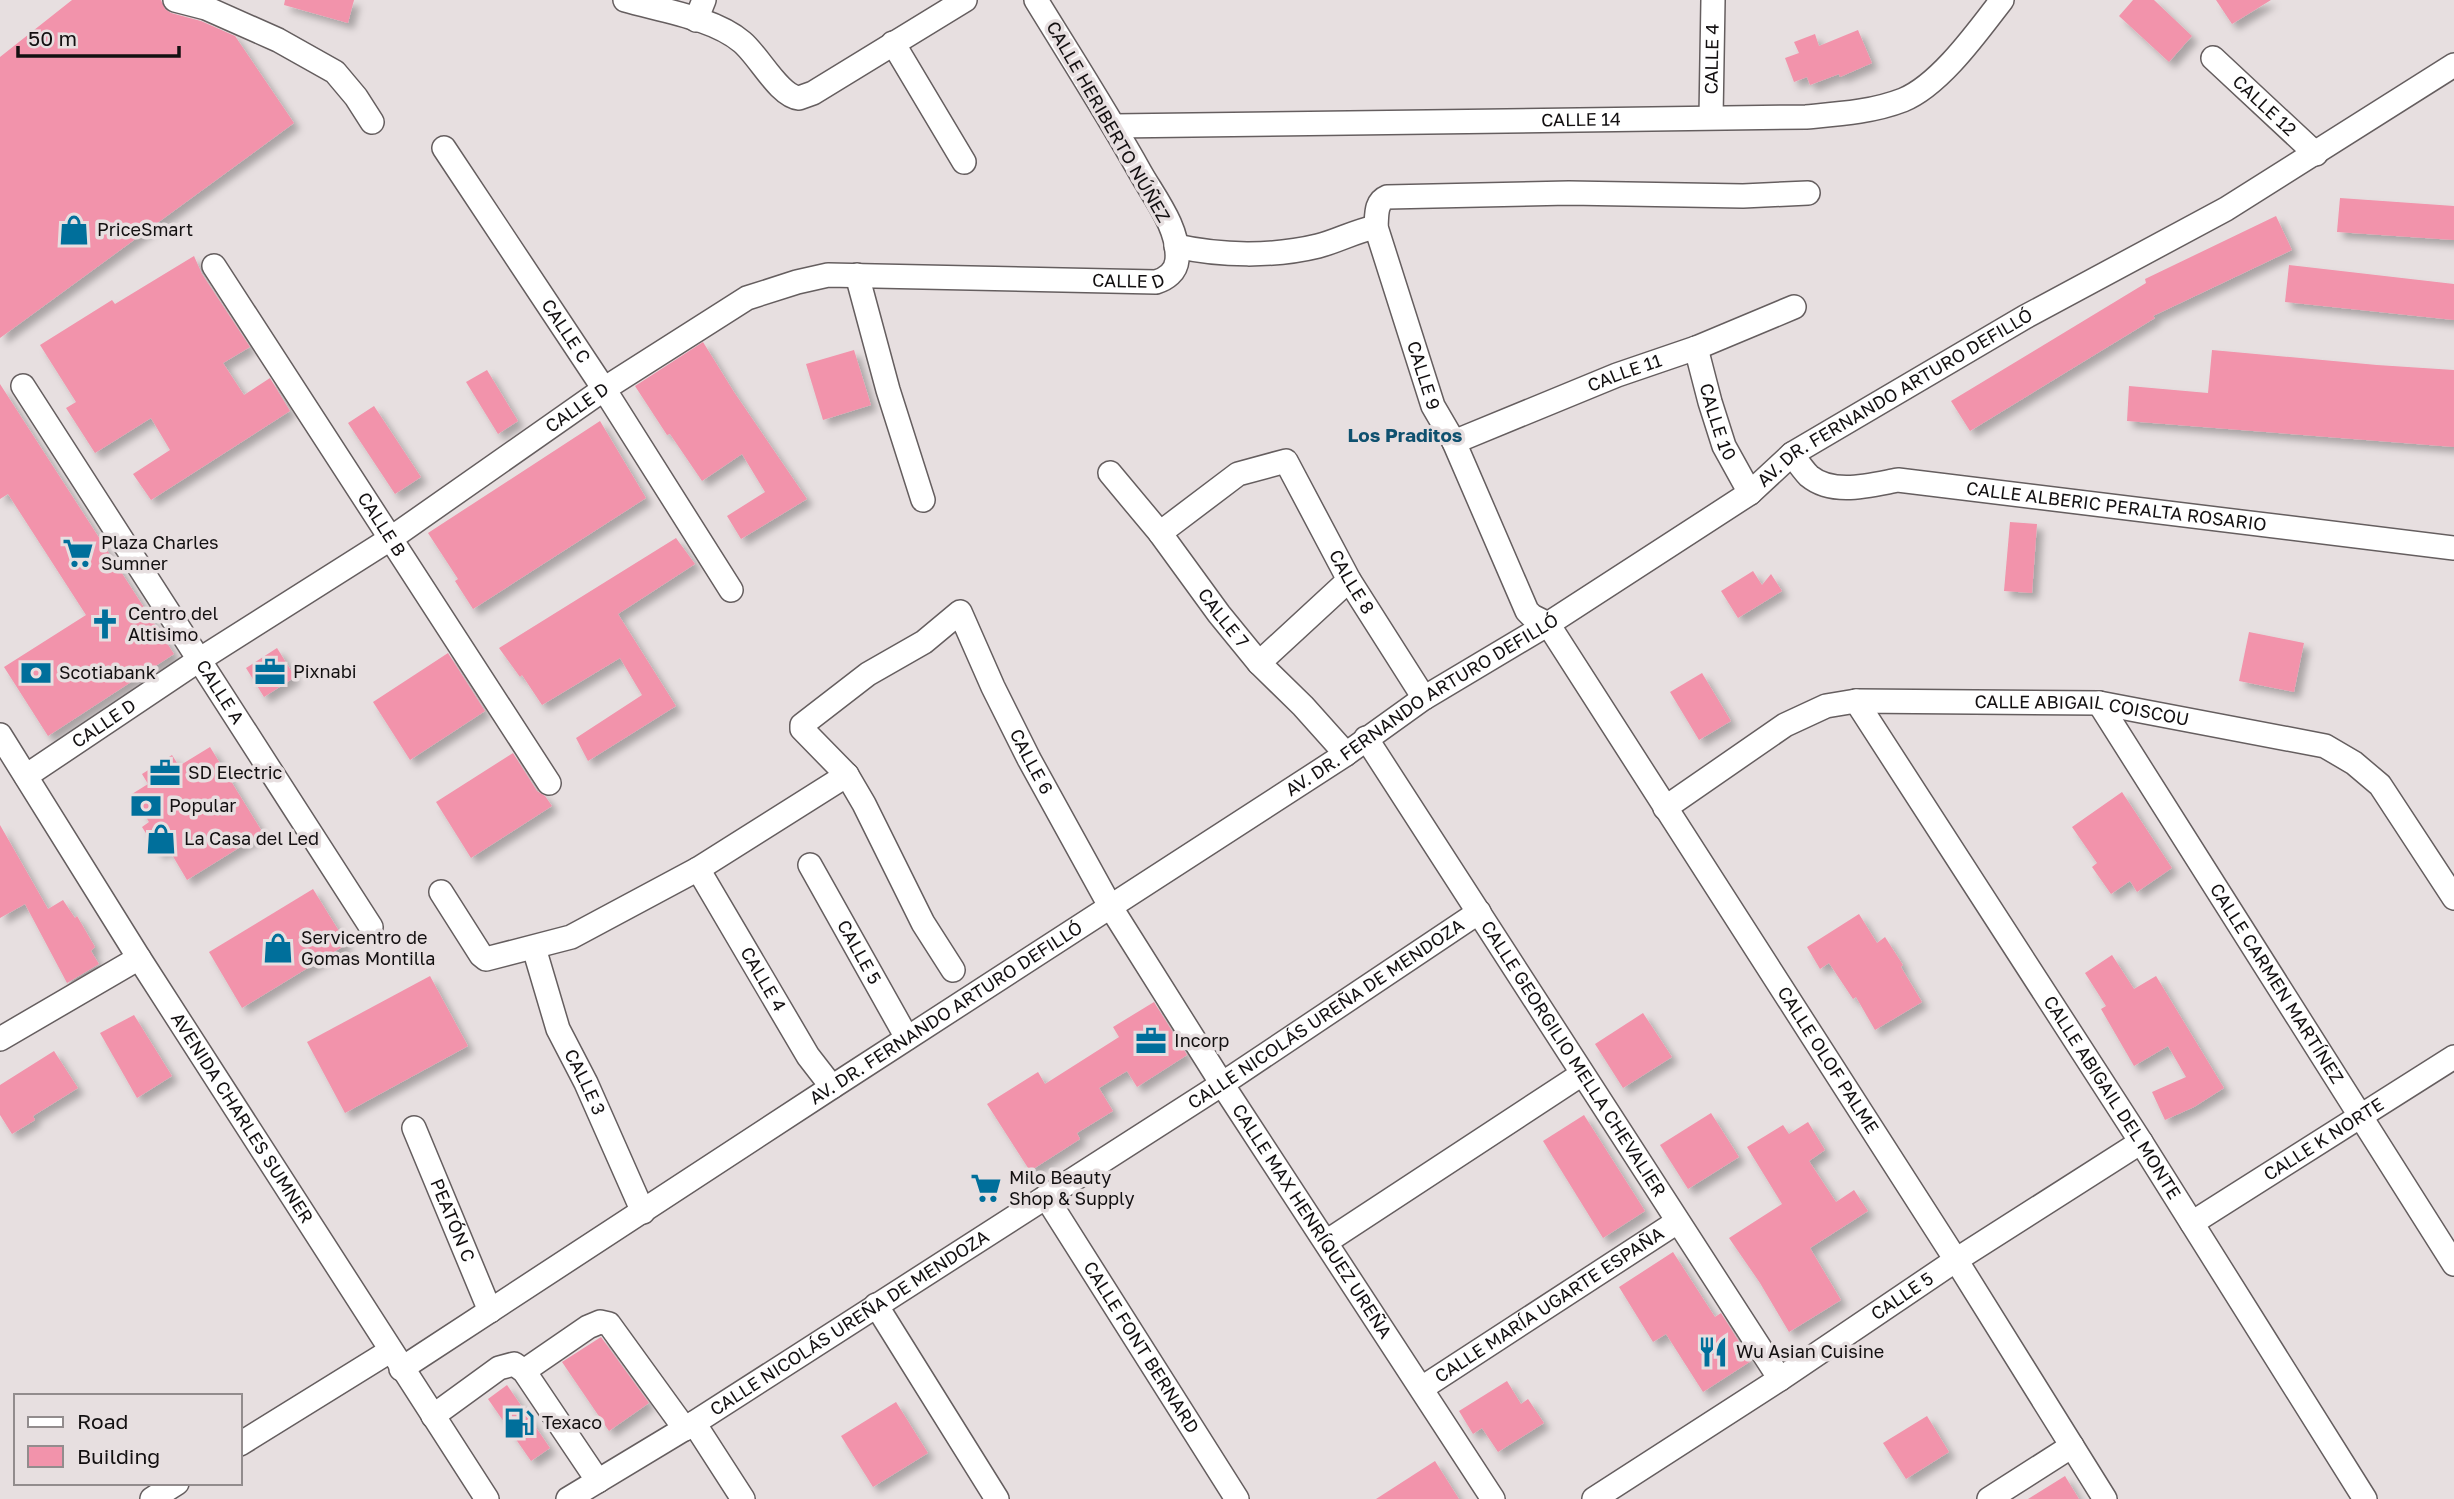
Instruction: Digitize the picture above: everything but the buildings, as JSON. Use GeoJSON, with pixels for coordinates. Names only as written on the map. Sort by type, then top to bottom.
{"type":"FeatureCollection","features":[{"type":"Feature","properties":{"kind":"street"},"geometry":{"type":"LineString","coordinates":[[175,0],[206,8],[278,40],[335,72],[372,122]]}},
{"type":"Feature","properties":{"kind":"street"},"geometry":{"type":"LineString","coordinates":[[625,0],[700,10],[743,42],[785,92],[794,98],[813,93],[965,0]]}},
{"type":"Feature","properties":{"kind":"street","name":"CALLE HERIBERTO NÚÑEZ"},"geometry":{"type":"LineString","coordinates":[[1036,0],[1114,126],[1168,222],[1176,246]]}},
{"type":"Feature","properties":{"kind":"street","name":"CALLE 4"},"geometry":{"type":"LineString","coordinates":[[1712,117],[1713,0]]}},
{"type":"Feature","properties":{"kind":"street","name":"CALLE 14"},"geometry":{"type":"LineString","coordinates":[[1114,126],[1806,117],[1852,112],[1906,99],[1931,81],[1958,55],[2002,0]]}},
{"type":"Feature","properties":{"kind":"street"},"geometry":{"type":"LineString","coordinates":[[893,43],[964,162]]}},
{"type":"Feature","properties":{"kind":"street","name":"CALLE 12"},"geometry":{"type":"LineString","coordinates":[[2213,58],[2316,153]]}},
{"type":"Feature","properties":{"kind":"street","name":"AV. DR. FERNANDO ARTURO DEFILLÓ"},"geometry":{"type":"LineString","coordinates":[[242,1443],[490,1311],[1346,754],[1424,698],[1548,624],[1750,493],[1791,454],[2025,317],[2226,209],[2454,65]]}},
{"type":"Feature","properties":{"kind":"street","name":"CALLE C"},"geometry":{"type":"LineString","coordinates":[[444,148],[604,389],[731,590]]}},
{"type":"Feature","properties":{"kind":"street"},"geometry":{"type":"LineString","coordinates":[[1176,246],[1219,253],[1295,250],[1321,245],[1357,231],[1376,227],[1378,205],[1387,197],[1569,193],[1743,196],[1808,193]]}},
{"type":"Feature","properties":{"kind":"street","name":"CALLE 9"},"geometry":{"type":"LineString","coordinates":[[1376,227],[1433,406],[1454,442],[1524,604],[1532,616],[1548,624]]}},
{"type":"Feature","properties":{"kind":"street","name":"CALLE D"},"geometry":{"type":"LineString","coordinates":[[26,776],[200,660],[390,539],[604,389],[747,298],[828,275],[1156,282],[1172,273],[1177,263],[1176,246]]}},
{"type":"Feature","properties":{"kind":"street","name":"CALLE B"},"geometry":{"type":"LineString","coordinates":[[214,266],[550,783]]}},
{"type":"Feature","properties":{"kind":"street"},"geometry":{"type":"LineString","coordinates":[[857,275],[888,390],[923,500]]}},
{"type":"Feature","properties":{"kind":"street","name":"CALLE 11"},"geometry":{"type":"LineString","coordinates":[[1454,442],[1617,374],[1696,348],[1794,307]]}},
{"type":"Feature","properties":{"kind":"street","name":"CALLE 10"},"geometry":{"type":"LineString","coordinates":[[1696,348],[1724,446],[1750,493]]}},
{"type":"Feature","properties":{"kind":"street","name":"CALLE A"},"geometry":{"type":"LineString","coordinates":[[23,386],[371,927]]}},
{"type":"Feature","properties":{"kind":"street","name":"CALLE ALBERIC PERALTA ROSARIO"},"geometry":{"type":"LineString","coordinates":[[1791,454],[1810,477],[1829,486],[1857,487],[1898,480],[2454,548]]}},
{"type":"Feature","properties":{"kind":"street","name":"CALLE 8"},"geometry":{"type":"LineString","coordinates":[[1160,533],[1238,474],[1286,461],[1349,580],[1424,698]]}},
{"type":"Feature","properties":{"kind":"street","name":"CALLE 7"},"geometry":{"type":"LineString","coordinates":[[1110,473],[1160,533],[1219,614],[1259,663],[1346,754]]}},
{"type":"Feature","properties":{"kind":"street"},"geometry":{"type":"LineString","coordinates":[[1259,663],[1349,580]]}},
{"type":"Feature","properties":{"kind":"street","name":"CALLE 6"},"geometry":{"type":"LineString","coordinates":[[847,775],[802,729],[802,725],[868,674],[924,642],[960,612],[987,675],[1029,759],[1110,906]]}},
{"type":"Feature","properties":{"kind":"street","name":"CALLE OLOF PALME"},"geometry":{"type":"LineString","coordinates":[[1548,624],[1956,1260],[2105,1499]]}},
{"type":"Feature","properties":{"kind":"street","name":"CALLE ABIGAIL COISCOU"},"geometry":{"type":"LineString","coordinates":[[1665,808],[1785,724],[1826,706],[1856,701],[2099,703],[2325,746],[2354,763],[2380,785],[2454,898]]}},
{"type":"Feature","properties":{"kind":"street","name":"CALLE ABIGAIL DEL MONTE"},"geometry":{"type":"LineString","coordinates":[[1856,701],[2141,1142],[2365,1499]]}},
{"type":"Feature","properties":{"kind":"street","name":"CALLE CARMEN MARTÍNEZ"},"geometry":{"type":"LineString","coordinates":[[2099,703],[2454,1264]]}},
{"type":"Feature","properties":{"kind":"street","name":"AVENIDA CHARLES SUMNER"},"geometry":{"type":"LineString","coordinates":[[0,735],[139,958],[487,1499]]}},
{"type":"Feature","properties":{"kind":"street","name":"CALLE GEORGILIO MELLA CHEVALIER"},"geometry":{"type":"LineString","coordinates":[[1366,738],[1780,1379]]}},
{"type":"Feature","properties":{"kind":"street"},"geometry":{"type":"LineString","coordinates":[[441,892],[486,959],[534,948],[571,937],[698,869],[847,775],[923,923],[953,970]]}},
{"type":"Feature","properties":{"kind":"street","name":"CALLE 5"},"geometry":{"type":"LineString","coordinates":[[810,866],[907,1038]]}},
{"type":"Feature","properties":{"kind":"street","name":"CALLE 4"},"geometry":{"type":"LineString","coordinates":[[698,869],[808,1056],[832,1087]]}},
{"type":"Feature","properties":{"kind":"street","name":"CALLE MAX HENRÍQUEZ UREÑA"},"geometry":{"type":"LineString","coordinates":[[1110,906],[1222,1084],[1493,1499]]}},
{"type":"Feature","properties":{"kind":"street","name":"CALLE NICOLÁS UREÑA DE MENDOZA"},"geometry":{"type":"LineString","coordinates":[[568,1499],[689,1426],[1222,1084],[1479,912]]}},
{"type":"Feature","properties":{"kind":"street","name":"CALLE 3"},"geometry":{"type":"LineString","coordinates":[[534,948],[558,1030],[586,1083],[643,1212]]}},
{"type":"Feature","properties":{"kind":"street"},"geometry":{"type":"LineString","coordinates":[[0,1039],[139,958]]}},
{"type":"Feature","properties":{"kind":"street","name":"CALLE K NORTE"},"geometry":{"type":"LineString","coordinates":[[2192,1223],[2454,1057]]}},
{"type":"Feature","properties":{"kind":"street"},"geometry":{"type":"LineString","coordinates":[[1326,1241],[1582,1074]]}},
{"type":"Feature","properties":{"kind":"street","name":"PEATÓN C"},"geometry":{"type":"LineString","coordinates":[[414,1128],[490,1311]]}},
{"type":"Feature","properties":{"kind":"street","name":"CALLE 5"},"geometry":{"type":"LineString","coordinates":[[1594,1499],[1780,1379],[1956,1260],[2141,1142]]}},
{"type":"Feature","properties":{"kind":"street","name":"CALLE FONT BERNARD"},"geometry":{"type":"LineString","coordinates":[[1046,1197],[1237,1499]]}},
{"type":"Feature","properties":{"kind":"street","name":"CALLE MARÍA UGARTE ESPAÑA"},"geometry":{"type":"LineString","coordinates":[[1422,1388],[1677,1222]]}},
{"type":"Feature","properties":{"kind":"street"},"geometry":{"type":"LineString","coordinates":[[876,1304],[997,1499]]}},
{"type":"Feature","properties":{"kind":"street"},"geometry":{"type":"LineString","coordinates":[[524,1371],[588,1328],[600,1322],[609,1324],[743,1499]]}},
{"type":"Feature","properties":{"kind":"street"},"geometry":{"type":"LineString","coordinates":[[433,1416],[499,1368],[514,1364],[524,1371],[598,1481]]}},
{"type":"Feature","properties":{"kind":"street"},"geometry":{"type":"LineString","coordinates":[[1989,1499],[2072,1446]]}},
{"type":"Feature","properties":{"kind":"street"},"geometry":{"type":"LineString","coordinates":[[152,1499],[174,1485]]}},
{"type":"Feature","properties":{"kind":"place","name":"PriceSmart"},"geometry":{"type":"Point","coordinates":[74,230]}},
{"type":"Feature","properties":{"kind":"place","name":"Plaza Charles Sumner"},"geometry":{"type":"Point","coordinates":[78,553]}},
{"type":"Feature","properties":{"kind":"place","name":"Centro del Altisimo"},"geometry":{"type":"Point","coordinates":[105,624]}},
{"type":"Feature","properties":{"kind":"place","name":"Pixnabi"},"geometry":{"type":"Point","coordinates":[270,672]}},
{"type":"Feature","properties":{"kind":"place","name":"Scotiabank"},"geometry":{"type":"Point","coordinates":[36,673]}},
{"type":"Feature","properties":{"kind":"place","name":"SD Electric"},"geometry":{"type":"Point","coordinates":[165,773]}},
{"type":"Feature","properties":{"kind":"place","name":"Popular"},"geometry":{"type":"Point","coordinates":[146,806]}},
{"type":"Feature","properties":{"kind":"place","name":"La Casa del Led"},"geometry":{"type":"Point","coordinates":[161,839]}},
{"type":"Feature","properties":{"kind":"place","name":"Servicentro de Gomas Montilla"},"geometry":{"type":"Point","coordinates":[278,948]}},
{"type":"Feature","properties":{"kind":"place","name":"Incorp"},"geometry":{"type":"Point","coordinates":[1151,1041]}},
{"type":"Feature","properties":{"kind":"place","name":"Milo Beauty Shop & Supply"},"geometry":{"type":"Point","coordinates":[986,1188]}},
{"type":"Feature","properties":{"kind":"place","name":"Wu Asian Cuisine"},"geometry":{"type":"Point","coordinates":[1713,1352]}},
{"type":"Feature","properties":{"kind":"place","name":"Texaco"},"geometry":{"type":"Point","coordinates":[519,1423]}},
{"type":"Feature","properties":{"kind":"district","name":"Los Praditos"},"geometry":{"type":"Point","coordinates":[1405,435]}}]}
